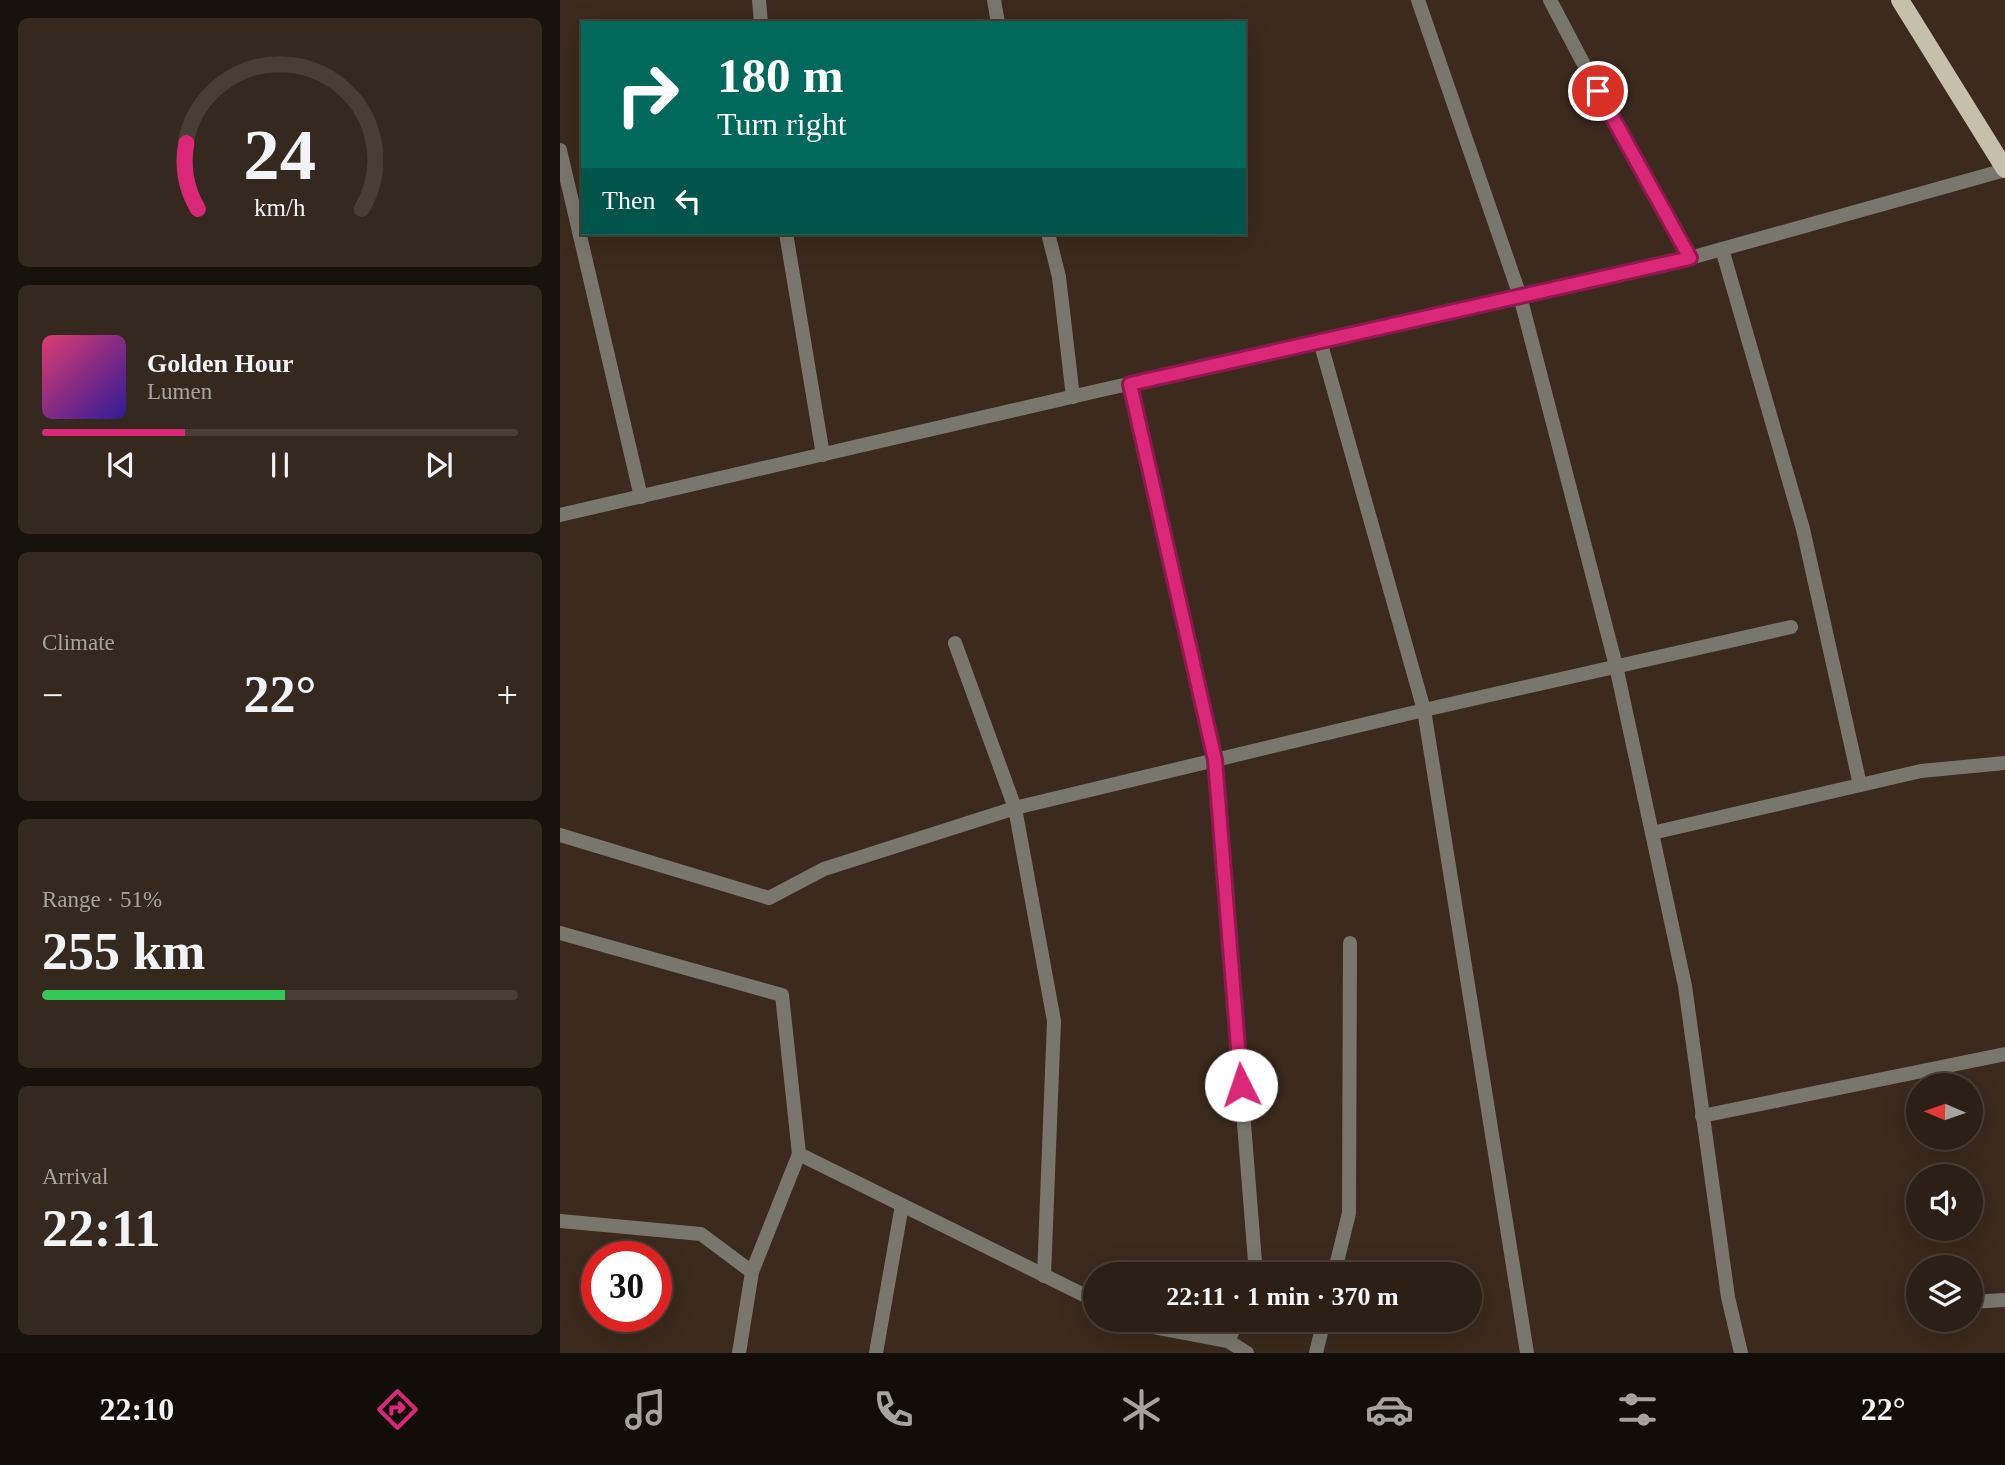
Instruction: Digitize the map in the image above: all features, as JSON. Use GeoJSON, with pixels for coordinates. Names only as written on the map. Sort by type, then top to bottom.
{"type":"FeatureCollection","features":[{"type":"Feature","properties":{"kind":"main road"},"geometry":{"type":"LineString","coordinates":[[1900,0],[2005,170]]}},
{"type":"Feature","properties":{"kind":"street"},"geometry":{"type":"LineString","coordinates":[[759,0],[761,21]]}},
{"type":"Feature","properties":{"kind":"street"},"geometry":{"type":"LineString","coordinates":[[994,0],[998,21]]}},
{"type":"Feature","properties":{"kind":"street"},"geometry":{"type":"LineString","coordinates":[[1418,0],[1520,296],[1616,666],[1685,986],[1728,1297],[1741,1353]]}},
{"type":"Feature","properties":{"kind":"street"},"geometry":{"type":"LineString","coordinates":[[1550,0],[1609,114],[1690,258]]}},
{"type":"Feature","properties":{"kind":"street"},"geometry":{"type":"LineString","coordinates":[[560,150],[641,497]]}},
{"type":"Feature","properties":{"kind":"street"},"geometry":{"type":"LineString","coordinates":[[560,515],[1690,258],[2005,170]]}},
{"type":"Feature","properties":{"kind":"street"},"geometry":{"type":"LineString","coordinates":[[786,235],[822,455]]}},
{"type":"Feature","properties":{"kind":"street"},"geometry":{"type":"LineString","coordinates":[[1048,235],[1059,277],[1073,397]]}},
{"type":"Feature","properties":{"kind":"street"},"geometry":{"type":"LineString","coordinates":[[1722,249],[1803,529],[1860,785]]}},
{"type":"Feature","properties":{"kind":"street"},"geometry":{"type":"LineString","coordinates":[[1320,341],[1424,710],[1527,1353]]}},
{"type":"Feature","properties":{"kind":"street"},"geometry":{"type":"LineString","coordinates":[[1130,384],[1215,760],[1255,1262]]}},
{"type":"Feature","properties":{"kind":"street"},"geometry":{"type":"LineString","coordinates":[[560,835],[768,898],[824,869],[1015,808],[1424,710],[1791,627]]}},
{"type":"Feature","properties":{"kind":"street"},"geometry":{"type":"LineString","coordinates":[[955,643],[1015,808],[1054,1021],[1044,1276]]}},
{"type":"Feature","properties":{"kind":"street"},"geometry":{"type":"LineString","coordinates":[[1652,833],[1921,771],[2005,763]]}},
{"type":"Feature","properties":{"kind":"street"},"geometry":{"type":"LineString","coordinates":[[560,933],[782,995],[799,1154],[752,1272],[739,1353]]}},
{"type":"Feature","properties":{"kind":"street"},"geometry":{"type":"LineString","coordinates":[[1337,1262],[1349,1213],[1350,943]]}},
{"type":"Feature","properties":{"kind":"street"},"geometry":{"type":"LineString","coordinates":[[1702,1116],[2005,1054]]}},
{"type":"Feature","properties":{"kind":"street"},"geometry":{"type":"LineString","coordinates":[[799,1154],[1083,1295]]}},
{"type":"Feature","properties":{"kind":"street"},"geometry":{"type":"LineString","coordinates":[[876,1353],[902,1205]]}},
{"type":"Feature","properties":{"kind":"street"},"geometry":{"type":"LineString","coordinates":[[560,1221],[701,1234],[752,1272]]}},
{"type":"Feature","properties":{"kind":"street"},"geometry":{"type":"LineString","coordinates":[[1983,1301],[2005,1300]]}},
{"type":"Feature","properties":{"kind":"street"},"geometry":{"type":"LineString","coordinates":[[1183,1332],[1228,1340],[1247,1353]]}},
{"type":"Feature","properties":{"kind":"street"},"geometry":{"type":"LineString","coordinates":[[1228,1340],[1232,1332]]}},
{"type":"Feature","properties":{"kind":"street"},"geometry":{"type":"LineString","coordinates":[[1316,1353],[1321,1332]]}},
{"type":"Feature","properties":{"kind":"route"},"geometry":{"type":"LineString","coordinates":[[1241,1085],[1215,760],[1130,384],[1690,258],[1598,91]]}}]}
